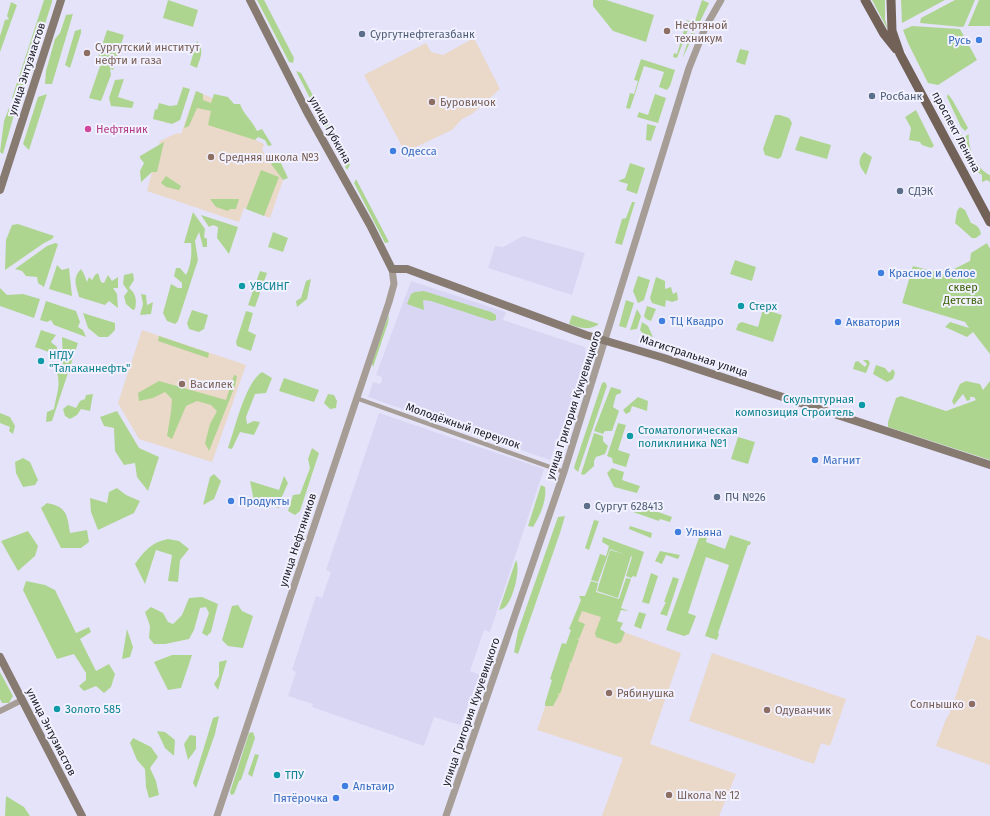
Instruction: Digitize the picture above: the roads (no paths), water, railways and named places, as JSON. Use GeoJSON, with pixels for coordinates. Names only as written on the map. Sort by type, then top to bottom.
{"type":"FeatureCollection","features":[{"type":"Feature","properties":{"kind":"main road","name":"улица Энтузиастов"},"geometry":{"type":"LineString","coordinates":[[0,190],[3,170],[61,0]]}},
{"type":"Feature","properties":{"kind":"main road","name":"улица Губкина"},"geometry":{"type":"LineString","coordinates":[[250,0],[307,112],[370,225],[392,269]]}},
{"type":"Feature","properties":{"kind":"main road","name":"проспект Ленина"},"geometry":{"type":"LineString","coordinates":[[865,0],[884,34],[900,54]]}},
{"type":"Feature","properties":{"kind":"main road","name":"проспект Ленина"},"geometry":{"type":"LineString","coordinates":[[891,0],[892,31],[900,54],[990,222]]}},
{"type":"Feature","properties":{"kind":"main road","name":"Магистральная улица"},"geometry":{"type":"LineString","coordinates":[[392,269],[407,269],[527,314],[990,465]]}},
{"type":"Feature","properties":{"kind":"main road","name":"улица Энтузиастов"},"geometry":{"type":"LineString","coordinates":[[0,657],[82,816]]}},
{"type":"Feature","properties":{"kind":"street","name":"улица Григория Кукуевицкого"},"geometry":{"type":"LineString","coordinates":[[446,816],[564,472],[689,68],[705,28],[720,0]]}},
{"type":"Feature","properties":{"kind":"street","name":"улица Нефтяников"},"geometry":{"type":"LineString","coordinates":[[217,816],[389,302],[394,284],[392,269]]}},
{"type":"Feature","properties":{"kind":"street","name":"Молодёжный переулок"},"geometry":{"type":"LineString","coordinates":[[356,398],[564,472]]}},
{"type":"Feature","properties":{"kind":"street"},"geometry":{"type":"LineString","coordinates":[[0,711],[22,700]]}},
{"type":"Feature","properties":{"kind":"place","name":"Нефтяной техникум"},"geometry":{"type":"Point","coordinates":[667,31]}},
{"type":"Feature","properties":{"kind":"place","name":"Сургутнефтегазбанк"},"geometry":{"type":"Point","coordinates":[362,34]}},
{"type":"Feature","properties":{"kind":"place","name":"Русь"},"geometry":{"type":"Point","coordinates":[979,40]}},
{"type":"Feature","properties":{"kind":"place","name":"Сургутский институт нефти и газа"},"geometry":{"type":"Point","coordinates":[87,53]}},
{"type":"Feature","properties":{"kind":"place","name":"Росбанк"},"geometry":{"type":"Point","coordinates":[872,96]}},
{"type":"Feature","properties":{"kind":"place","name":"Буровичок"},"geometry":{"type":"Point","coordinates":[432,102]}},
{"type":"Feature","properties":{"kind":"place","name":"Нефтяник"},"geometry":{"type":"Point","coordinates":[88,129]}},
{"type":"Feature","properties":{"kind":"place","name":"Одесса"},"geometry":{"type":"Point","coordinates":[393,151]}},
{"type":"Feature","properties":{"kind":"place","name":"Средняя школа №3"},"geometry":{"type":"Point","coordinates":[211,157]}},
{"type":"Feature","properties":{"kind":"place","name":"СДЭК"},"geometry":{"type":"Point","coordinates":[900,191]}},
{"type":"Feature","properties":{"kind":"place","name":"Красное и белое"},"geometry":{"type":"Point","coordinates":[881,273]}},
{"type":"Feature","properties":{"kind":"place","name":"УВСИНГ"},"geometry":{"type":"Point","coordinates":[242,286]}},
{"type":"Feature","properties":{"kind":"place","name":"Стерх"},"geometry":{"type":"Point","coordinates":[741,306]}},
{"type":"Feature","properties":{"kind":"place","name":"ТЦ Квадро"},"geometry":{"type":"Point","coordinates":[662,321]}},
{"type":"Feature","properties":{"kind":"place","name":"Акватория"},"geometry":{"type":"Point","coordinates":[838,322]}},
{"type":"Feature","properties":{"kind":"place","name":"НГДУ \"Талаканнефть\""},"geometry":{"type":"Point","coordinates":[41,361]}},
{"type":"Feature","properties":{"kind":"place","name":"Василек"},"geometry":{"type":"Point","coordinates":[182,384]}},
{"type":"Feature","properties":{"kind":"place","name":"Скульптурная композиция Строитель"},"geometry":{"type":"Point","coordinates":[862,405]}},
{"type":"Feature","properties":{"kind":"place","name":"Стоматологическая поликлиника №1"},"geometry":{"type":"Point","coordinates":[630,436]}},
{"type":"Feature","properties":{"kind":"place","name":"Магнит"},"geometry":{"type":"Point","coordinates":[815,460]}},
{"type":"Feature","properties":{"kind":"place","name":"ПЧ №26"},"geometry":{"type":"Point","coordinates":[717,497]}},
{"type":"Feature","properties":{"kind":"place","name":"Продукты"},"geometry":{"type":"Point","coordinates":[231,501]}},
{"type":"Feature","properties":{"kind":"place","name":"Сургут 628413"},"geometry":{"type":"Point","coordinates":[587,506]}},
{"type":"Feature","properties":{"kind":"place","name":"Ульяна"},"geometry":{"type":"Point","coordinates":[678,532]}},
{"type":"Feature","properties":{"kind":"place","name":"Рябинушка"},"geometry":{"type":"Point","coordinates":[609,693]}},
{"type":"Feature","properties":{"kind":"place","name":"Солнышко"},"geometry":{"type":"Point","coordinates":[972,704]}},
{"type":"Feature","properties":{"kind":"place","name":"Золото 585"},"geometry":{"type":"Point","coordinates":[57,709]}},
{"type":"Feature","properties":{"kind":"place","name":"Одуванчик"},"geometry":{"type":"Point","coordinates":[767,710]}},
{"type":"Feature","properties":{"kind":"place","name":"ТПУ"},"geometry":{"type":"Point","coordinates":[277,775]}},
{"type":"Feature","properties":{"kind":"place","name":"Альтаир"},"geometry":{"type":"Point","coordinates":[345,786]}},
{"type":"Feature","properties":{"kind":"place","name":"Школа № 12"},"geometry":{"type":"Point","coordinates":[669,795]}},
{"type":"Feature","properties":{"kind":"place","name":"Пятёрочка"},"geometry":{"type":"Point","coordinates":[336,798]}},
{"type":"Feature","properties":{"kind":"park label","name":"сквер Детства"},"geometry":{"type":"Point","coordinates":[963,293]}}]}
